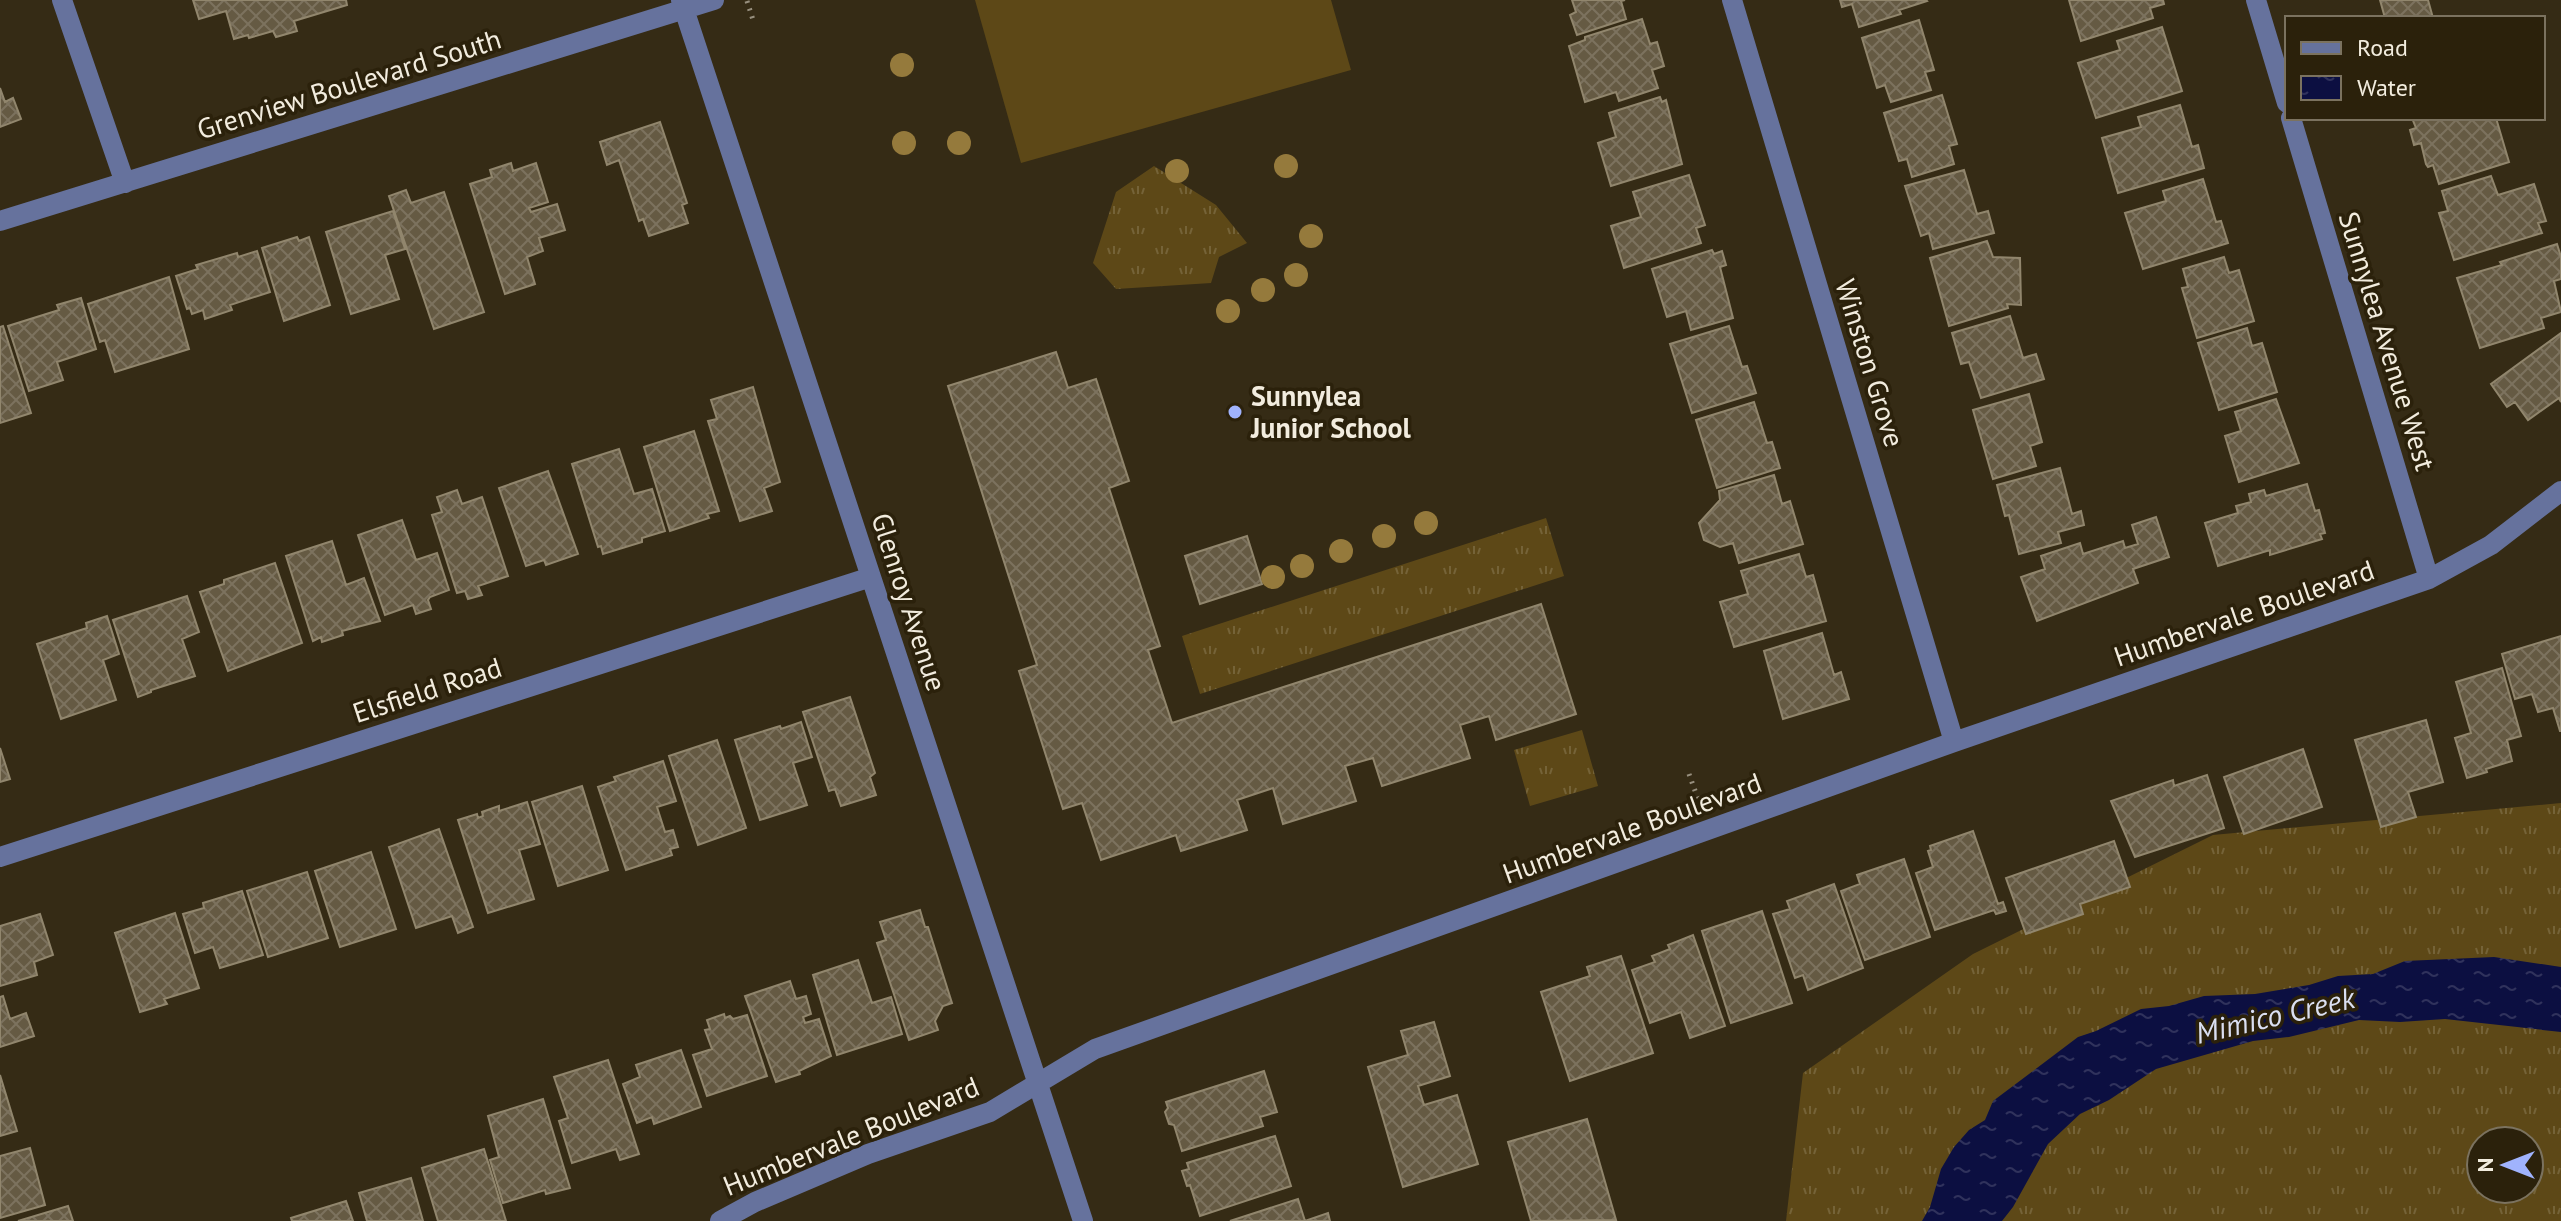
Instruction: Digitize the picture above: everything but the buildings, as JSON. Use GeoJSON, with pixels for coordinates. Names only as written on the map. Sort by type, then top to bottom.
{"type":"FeatureCollection","features":[{"type":"Feature","properties":{"kind":"street"},"geometry":{"type":"LineString","coordinates":[[62,0],[125,183]]}},
{"type":"Feature","properties":{"kind":"street","name":"Grenview Boulevard South"},"geometry":{"type":"LineString","coordinates":[[0,221],[683,5],[714,0]]}},
{"type":"Feature","properties":{"kind":"street","name":"Winston Grove"},"geometry":{"type":"LineString","coordinates":[[1732,0],[1954,742]]}},
{"type":"Feature","properties":{"kind":"street"},"geometry":{"type":"LineString","coordinates":[[2256,0],[2285,96]]}},
{"type":"Feature","properties":{"kind":"street","name":"Glenroy Avenue"},"geometry":{"type":"LineString","coordinates":[[683,5],[1083,1221]]}},
{"type":"Feature","properties":{"kind":"street","name":"Sunnylea Avenue West"},"geometry":{"type":"LineString","coordinates":[[2292,120],[2429,579]]}},
{"type":"Feature","properties":{"kind":"street","name":"Humbervale Boulevard"},"geometry":{"type":"LineString","coordinates":[[720,1221],[755,1202],[868,1154],[990,1112],[1095,1049],[1954,742],[2429,579],[2491,545],[2561,491]]}},
{"type":"Feature","properties":{"kind":"street","name":"Elsfield Road"},"geometry":{"type":"LineString","coordinates":[[0,857],[871,577]]}},
{"type":"Feature","properties":{"kind":"path"},"geometry":{"type":"LineString","coordinates":[[747,0],[754,23]]}},
{"type":"Feature","properties":{"kind":"green space"},"geometry":{"type":"Polygon","coordinates":[[[975,0],[1331,0],[1351,70],[1021,163],[975,0]]]}},
{"type":"Feature","properties":{"kind":"green space"},"geometry":{"type":"Polygon","coordinates":[[[1154,166],[1216,205],[1247,243],[1219,257],[1211,283],[1116,289],[1093,263],[1116,192],[1154,166]]]}},
{"type":"Feature","properties":{"kind":"green space"},"geometry":{"type":"Polygon","coordinates":[[[1546,518],[1564,576],[1200,694],[1182,636],[1546,518]]]}},
{"type":"Feature","properties":{"kind":"green space"},"geometry":{"type":"Polygon","coordinates":[[[1582,730],[1598,786],[1530,806],[1514,750],[1582,730]]]}},
{"type":"Feature","properties":{"kind":"green space"},"geometry":{"type":"Polygon","coordinates":[[[2561,803],[2561,1221],[1786,1221],[1803,1073],[1973,954],[2213,835],[2561,803]]]}},
{"type":"Feature","properties":{"kind":"water","name":"Mimico Creek"},"geometry":{"type":"Polygon","coordinates":[[[2494,957],[2561,967],[2561,1032],[2445,1019],[2400,1022],[2359,1020],[2289,1037],[2253,1041],[2156,1069],[2109,1100],[2080,1114],[2048,1144],[2002,1221],[1922,1221],[1930,1207],[1941,1169],[1954,1147],[1969,1130],[1985,1120],[1993,1101],[2078,1037],[2141,1009],[2169,1006],[2204,996],[2255,994],[2309,985],[2338,976],[2373,974],[2405,961],[2494,957]]]}},
{"type":"Feature","properties":{"kind":"place","name":"Sunnylea Junior School"},"geometry":{"type":"Point","coordinates":[1235,412]}}]}
